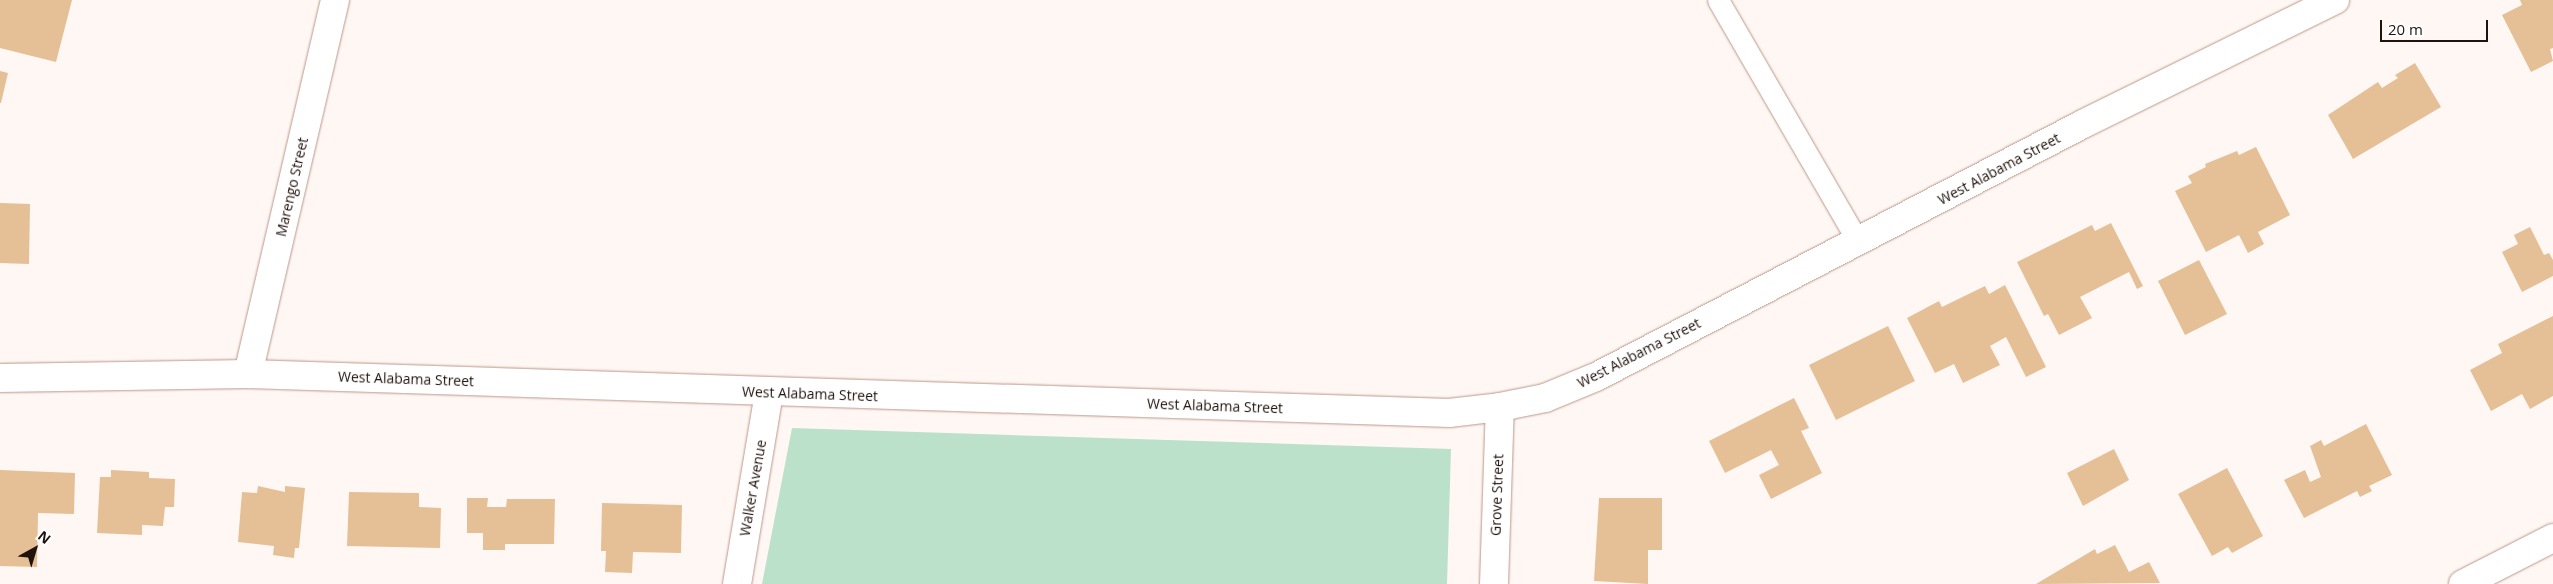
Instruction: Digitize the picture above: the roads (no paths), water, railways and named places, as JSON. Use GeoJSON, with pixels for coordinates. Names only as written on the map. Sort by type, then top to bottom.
{"type":"FeatureCollection","features":[{"type":"Feature","properties":{"kind":"street","name":"Marengo Street"},"geometry":{"type":"LineString","coordinates":[[248,374],[335,0]]}},
{"type":"Feature","properties":{"kind":"street","name":"West Alabama Street"},"geometry":{"type":"LineString","coordinates":[[0,378],[248,374],[769,393],[1449,413],[1500,407],[1545,398],[1596,377],[1857,240],[2335,0]]}},
{"type":"Feature","properties":{"kind":"street","name":"Walker Avenue"},"geometry":{"type":"LineString","coordinates":[[736,584],[769,393]]}},
{"type":"Feature","properties":{"kind":"street","name":"Grove Street"},"geometry":{"type":"LineString","coordinates":[[1494,584],[1500,407]]}},
{"type":"Feature","properties":{"kind":"street"},"geometry":{"type":"LineString","coordinates":[[2463,584],[2553,538]]}},
{"type":"Feature","properties":{"kind":"lane"},"geometry":{"type":"LineString","coordinates":[[1718,0],[1857,240]]}}]}
